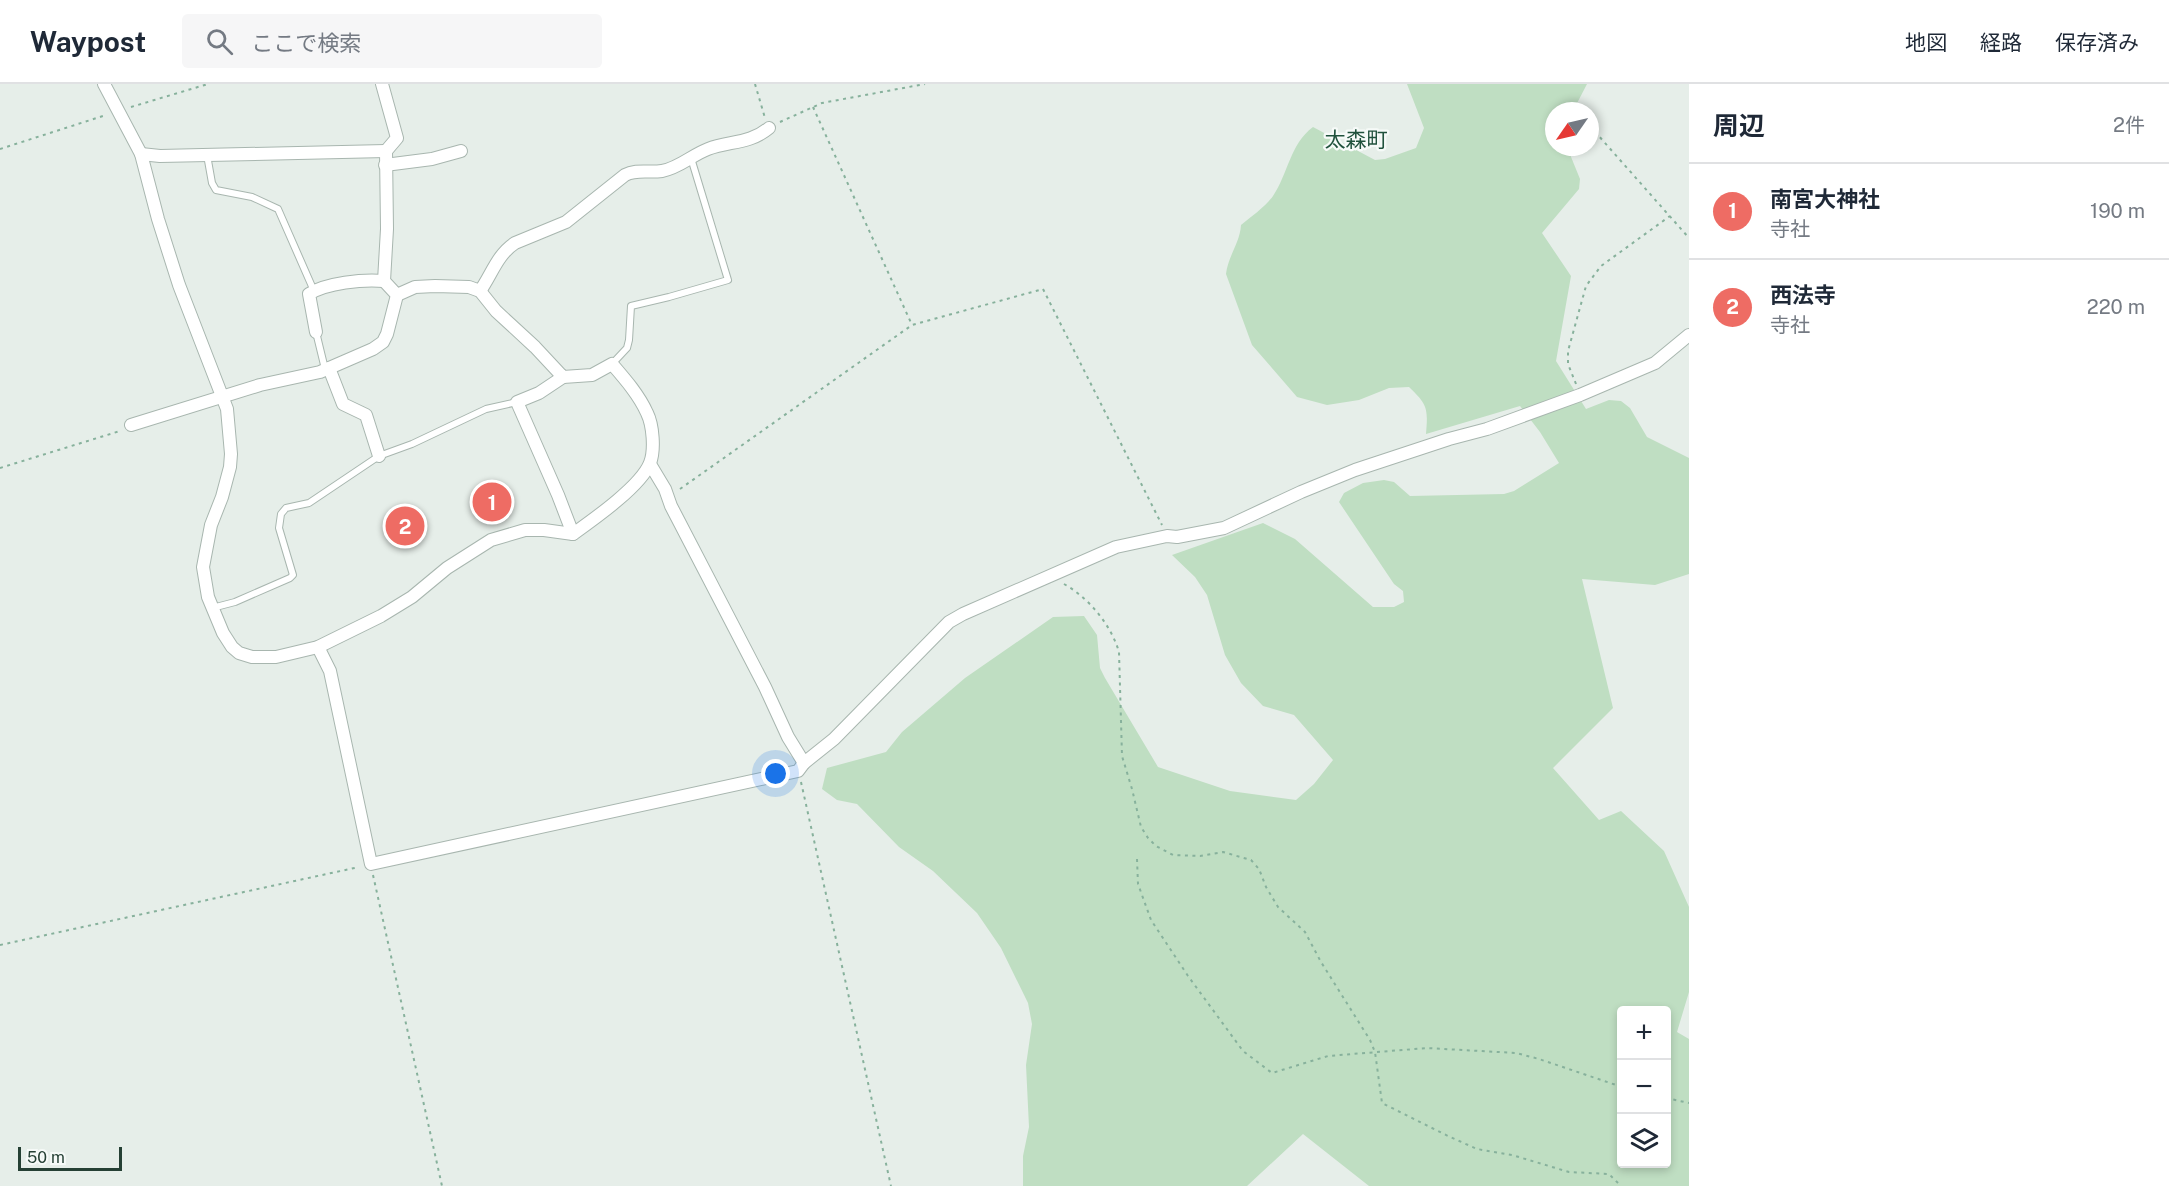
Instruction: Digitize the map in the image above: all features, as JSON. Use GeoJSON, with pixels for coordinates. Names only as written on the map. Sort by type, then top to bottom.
{"type":"FeatureCollection","features":[{"type":"Feature","properties":{"kind":"street"},"geometry":{"type":"LineString","coordinates":[[104,84],[141,154],[179,285],[224,396],[231,454],[222,497],[211,525],[204,557],[205,587],[224,633],[232,646],[245,656],[276,657],[318,647],[381,616],[412,597],[447,568],[491,540],[525,530],[573,534],[616,501],[650,464]]}},
{"type":"Feature","properties":{"kind":"street"},"geometry":{"type":"LineString","coordinates":[[382,84],[398,138],[386,151],[387,229],[384,282]]}},
{"type":"Feature","properties":{"kind":"street"},"geometry":{"type":"LineString","coordinates":[[480,291],[496,266],[501,253],[515,243],[566,222],[632,171],[661,171],[673,168],[708,149],[753,139],[769,128]]}},
{"type":"Feature","properties":{"kind":"street"},"geometry":{"type":"LineString","coordinates":[[141,154],[160,156],[386,151]]}},
{"type":"Feature","properties":{"kind":"street"},"geometry":{"type":"LineString","coordinates":[[385,165],[432,159],[461,151]]}},
{"type":"Feature","properties":{"kind":"street"},"geometry":{"type":"LineString","coordinates":[[316,332],[309,294],[314,291],[373,280],[384,282],[397,295]]}},
{"type":"Feature","properties":{"kind":"street"},"geometry":{"type":"LineString","coordinates":[[397,295],[416,287],[435,286],[480,291],[496,311],[563,377]]}},
{"type":"Feature","properties":{"kind":"street"},"geometry":{"type":"LineString","coordinates":[[130,426],[260,385],[327,369],[373,349],[382,342],[392,324],[397,295]]}},
{"type":"Feature","properties":{"kind":"street"},"geometry":{"type":"LineString","coordinates":[[318,647],[330,670],[371,864],[801,767],[834,740],[949,622],[963,614],[1116,547],[1167,536],[1177,537],[1224,528],[1355,470],[1438,442],[1487,429],[1580,395],[1655,363],[1689,335]]}},
{"type":"Feature","properties":{"kind":"street"},"geometry":{"type":"LineString","coordinates":[[573,534],[517,402],[539,393],[563,377],[592,375],[612,364],[639,398],[648,416],[652,445],[650,464],[801,767]]}},
{"type":"Feature","properties":{"kind":"street"},"geometry":{"type":"LineString","coordinates":[[327,369],[343,404],[366,416],[380,456]]}},
{"type":"Feature","properties":{"kind":"lane"},"geometry":{"type":"LineString","coordinates":[[207,154],[212,183],[216,190],[252,197],[278,209],[314,291]]}},
{"type":"Feature","properties":{"kind":"lane"},"geometry":{"type":"LineString","coordinates":[[612,364],[627,348],[631,306],[728,280],[691,158]]}},
{"type":"Feature","properties":{"kind":"lane"},"geometry":{"type":"LineString","coordinates":[[316,332],[327,369]]}},
{"type":"Feature","properties":{"kind":"lane"},"geometry":{"type":"LineString","coordinates":[[213,608],[235,602],[293,575],[279,528],[283,510],[309,503],[380,456],[412,444],[486,409],[517,402]]}},
{"type":"Feature","properties":{"kind":"path"},"geometry":{"type":"LineString","coordinates":[[0,149],[208,84]]}},
{"type":"Feature","properties":{"kind":"path"},"geometry":{"type":"LineString","coordinates":[[755,84],[769,128],[822,103],[924,84]]}},
{"type":"Feature","properties":{"kind":"path"},"geometry":{"type":"LineString","coordinates":[[813,106],[912,325]]}},
{"type":"Feature","properties":{"kind":"path"},"geometry":{"type":"LineString","coordinates":[[1599,136],[1689,238]]}},
{"type":"Feature","properties":{"kind":"path"},"geometry":{"type":"LineString","coordinates":[[1580,395],[1568,364],[1568,351],[1586,286],[1601,266],[1670,216]]}},
{"type":"Feature","properties":{"kind":"path"},"geometry":{"type":"LineString","coordinates":[[668,497],[912,325],[1043,289],[1167,536]]}},
{"type":"Feature","properties":{"kind":"path"},"geometry":{"type":"LineString","coordinates":[[0,468],[128,429],[130,426]]}},
{"type":"Feature","properties":{"kind":"path"},"geometry":{"type":"LineString","coordinates":[[1049,576],[1069,587],[1091,606],[1111,630],[1116,641],[1119,652],[1122,756],[1141,827],[1156,846],[1173,855],[1200,856],[1223,852],[1251,860],[1259,870],[1278,907],[1305,932],[1321,962],[1362,1026],[1375,1052],[1382,1103],[1477,1149],[1512,1155],[1569,1172],[1609,1174],[1621,1186]]}},
{"type":"Feature","properties":{"kind":"path"},"geometry":{"type":"LineString","coordinates":[[801,767],[891,1186]]}},
{"type":"Feature","properties":{"kind":"path"},"geometry":{"type":"LineString","coordinates":[[1137,859],[1138,884],[1151,920],[1188,976],[1243,1051],[1272,1073],[1328,1056],[1427,1048],[1516,1053],[1617,1085]]}},
{"type":"Feature","properties":{"kind":"path"},"geometry":{"type":"LineString","coordinates":[[0,945],[371,864],[442,1186]]}},
{"type":"Feature","properties":{"kind":"path"},"geometry":{"type":"LineString","coordinates":[[1671,1099],[1689,1103]]}},
{"type":"Feature","properties":{"kind":"green space"},"geometry":{"type":"Polygon","coordinates":[[[1407,84],[1587,84],[1578,102],[1545,102],[1545,156],[1571,156],[1580,179],[1579,189],[1542,233],[1571,276],[1556,361],[1586,409],[1609,400],[1621,401],[1630,408],[1647,437],[1689,458],[1689,574],[1655,585],[1582,579],[1613,708],[1553,768],[1599,820],[1621,811],[1664,851],[1689,907],[1689,992],[1677,1032],[1689,1039],[1689,1186],[1369,1186],[1303,1134],[1247,1186],[1023,1186],[1023,1156],[1029,1127],[1026,1065],[1032,1024],[1028,1003],[1001,948],[977,913],[933,871],[899,847],[857,804],[837,800],[822,789],[827,768],[886,752],[902,732],[965,678],[1053,617],[1084,616],[1097,635],[1100,668],[1158,767],[1230,791],[1296,800],[1314,784],[1333,760],[1294,715],[1263,706],[1241,683],[1225,655],[1207,595],[1195,577],[1172,555],[1263,523],[1295,539],[1373,607],[1394,607],[1404,602],[1403,591],[1394,584],[1339,502],[1344,493],[1363,483],[1384,480],[1394,482],[1410,496],[1504,494],[1514,491],[1559,463],[1540,432],[1520,406],[1426,434],[1425,408],[1420,398],[1409,387],[1389,388],[1359,400],[1327,405],[1297,397],[1252,345],[1226,274],[1227,267],[1239,238],[1241,225],[1273,196],[1294,151],[1305,134],[1313,127],[1375,160],[1385,159],[1416,148],[1424,128],[1407,84]]]}},
{"type":"Feature","properties":{"kind":"place","name":"南宮大神社"},"geometry":{"type":"Point","coordinates":[492,502]}},
{"type":"Feature","properties":{"kind":"place","name":"西法寺"},"geometry":{"type":"Point","coordinates":[405,526]}},
{"type":"Feature","properties":{"kind":"district","name":"太森町"},"geometry":{"type":"Point","coordinates":[1356,140]}}]}
